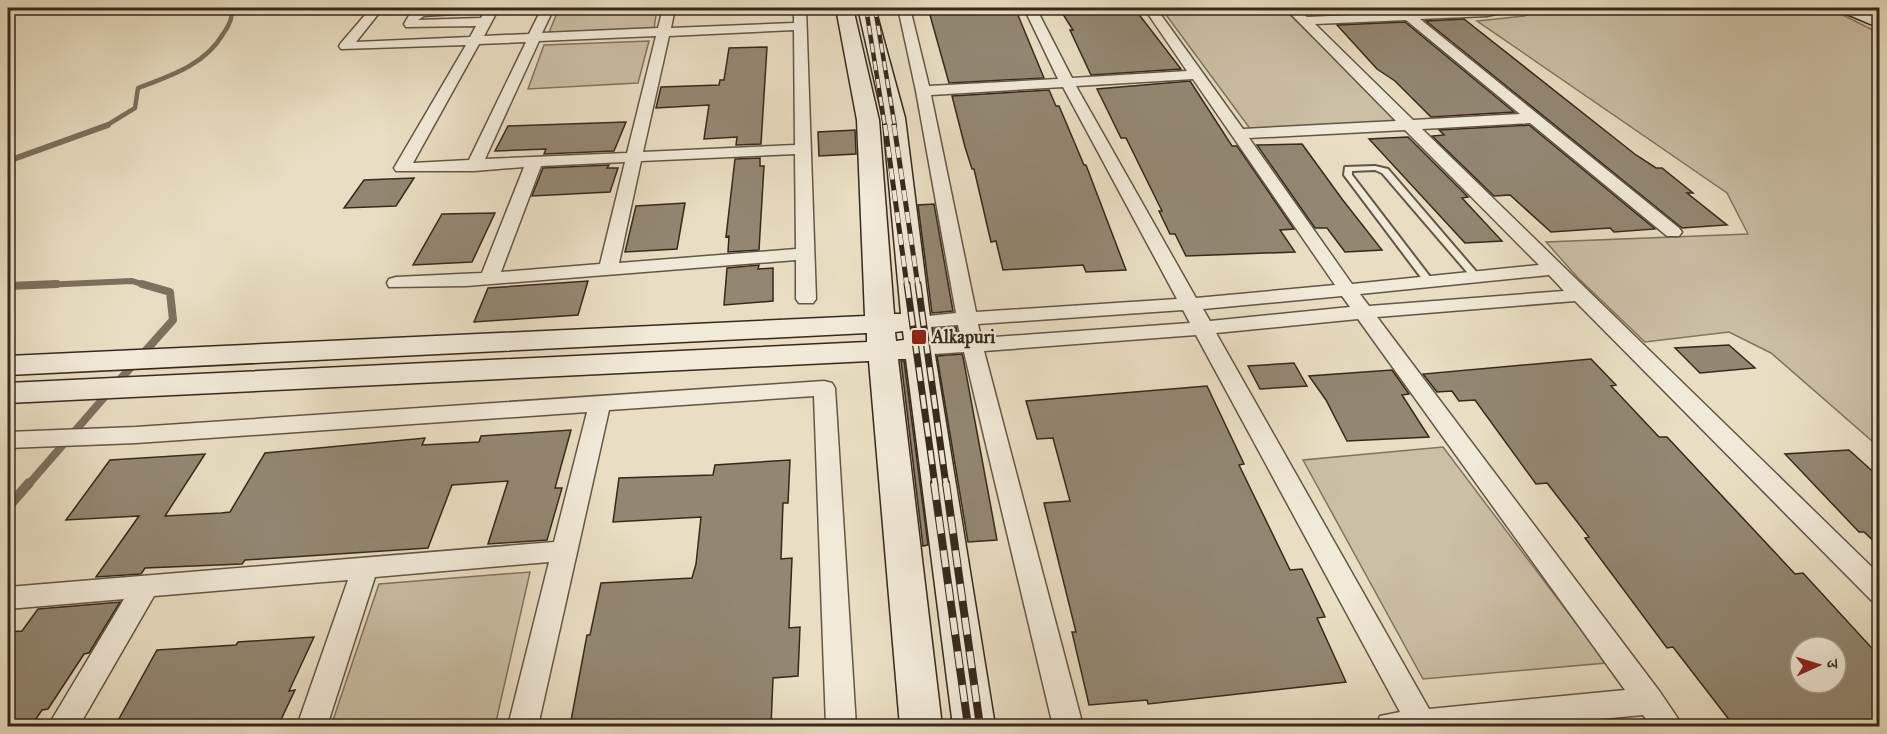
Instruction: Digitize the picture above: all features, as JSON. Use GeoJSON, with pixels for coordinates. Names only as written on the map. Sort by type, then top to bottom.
{"type":"FeatureCollection","features":[{"type":"Feature","properties":{"kind":"main road"},"geometry":{"type":"LineString","coordinates":[[844,8],[868,120],[882,338],[921,726]]}},
{"type":"Feature","properties":{"kind":"main road"},"geometry":{"type":"LineString","coordinates":[[866,8],[894,118],[918,335],[974,726]]}},
{"type":"Feature","properties":{"kind":"main road"},"geometry":{"type":"LineString","coordinates":[[1848,8],[1880,23]]}},
{"type":"Feature","properties":{"kind":"main road"},"geometry":{"type":"LineString","coordinates":[[8,393],[163,386],[918,335]]}},
{"type":"Feature","properties":{"kind":"main road"},"geometry":{"type":"LineString","coordinates":[[8,366],[188,358],[882,338]]}},
{"type":"Feature","properties":{"kind":"street"},"geometry":{"type":"LineString","coordinates":[[377,8],[346,45],[801,26]]}},
{"type":"Feature","properties":{"kind":"street"},"geometry":{"type":"LineString","coordinates":[[484,22],[410,24],[415,15],[422,12],[493,8]]}},
{"type":"Feature","properties":{"kind":"street"},"geometry":{"type":"LineString","coordinates":[[493,8],[402,168],[803,149]]}},
{"type":"Feature","properties":{"kind":"street"},"geometry":{"type":"LineString","coordinates":[[474,166],[548,8]]}},
{"type":"Feature","properties":{"kind":"street"},"geometry":{"type":"LineString","coordinates":[[608,269],[669,8]]}},
{"type":"Feature","properties":{"kind":"street"},"geometry":{"type":"LineString","coordinates":[[800,8],[806,299]]}},
{"type":"Feature","properties":{"kind":"street"},"geometry":{"type":"LineString","coordinates":[[904,8],[923,91],[972,344],[1068,726]]}},
{"type":"Feature","properties":{"kind":"street"},"geometry":{"type":"LineString","coordinates":[[1030,8],[1067,82],[1422,724]]}},
{"type":"Feature","properties":{"kind":"street"},"geometry":{"type":"LineString","coordinates":[[1150,8],[1348,291],[1668,726]]}},
{"type":"Feature","properties":{"kind":"street"},"geometry":{"type":"LineString","coordinates":[[1298,14],[1404,11],[1487,12],[1507,8]]}},
{"type":"Feature","properties":{"kind":"street"},"geometry":{"type":"LineString","coordinates":[[1404,11],[1673,232]]}},
{"type":"Feature","properties":{"kind":"street"},"geometry":{"type":"LineString","coordinates":[[1298,14],[1880,592]]}},
{"type":"Feature","properties":{"kind":"street"},"geometry":{"type":"LineString","coordinates":[[923,91],[1197,75]]}},
{"type":"Feature","properties":{"kind":"street"},"geometry":{"type":"LineString","coordinates":[[1240,134],[1534,118]]}},
{"type":"Feature","properties":{"kind":"street"},"geometry":{"type":"LineString","coordinates":[[489,279],[534,163]]}},
{"type":"Feature","properties":{"kind":"street"},"geometry":{"type":"LineString","coordinates":[[396,283],[489,279],[806,254]]}},
{"type":"Feature","properties":{"kind":"street"},"geometry":{"type":"LineString","coordinates":[[918,335],[968,318],[1348,291],[1555,269]]}},
{"type":"Feature","properties":{"kind":"street"},"geometry":{"type":"LineString","coordinates":[[918,335],[972,344],[1202,328],[1364,312],[1581,295]]}},
{"type":"Feature","properties":{"kind":"street"},"geometry":{"type":"LineString","coordinates":[[13,440],[136,435],[824,388],[841,726]]}},
{"type":"Feature","properties":{"kind":"street"},"geometry":{"type":"LineString","coordinates":[[523,726],[600,403]]}},
{"type":"Feature","properties":{"kind":"street"},"geometry":{"type":"LineString","coordinates":[[8,598],[565,551]]}},
{"type":"Feature","properties":{"kind":"street"},"geometry":{"type":"LineString","coordinates":[[312,726],[365,568]]}},
{"type":"Feature","properties":{"kind":"street"},"geometry":{"type":"LineString","coordinates":[[63,726],[146,586]]}},
{"type":"Feature","properties":{"kind":"street"},"geometry":{"type":"LineString","coordinates":[[1391,726],[1650,701]]}},
{"type":"Feature","properties":{"kind":"lane"},"geometry":{"type":"LineString","coordinates":[[1429,282],[1348,175],[1348,170],[1375,168],[1385,171],[1476,277]]}},
{"type":"Feature","properties":{"kind":"shaded area"},"geometry":{"type":"Polygon","coordinates":[[[559,8],[657,8],[654,29],[548,35],[559,8]]]}},
{"type":"Feature","properties":{"kind":"shaded area"},"geometry":{"type":"Polygon","coordinates":[[[1161,8],[1283,8],[1400,123],[1251,130],[1161,8]]]}},
{"type":"Feature","properties":{"kind":"shaded area"},"geometry":{"type":"Polygon","coordinates":[[[1544,8],[1829,8],[1879,33],[1879,447],[1771,353],[1729,332],[1645,342],[1578,278],[1546,242],[1748,234],[1727,193],[1477,21],[1524,16],[1544,8]]]}},
{"type":"Feature","properties":{"kind":"shaded area"},"geometry":{"type":"Polygon","coordinates":[[[649,41],[638,83],[528,89],[544,45],[649,41]]]}},
{"type":"Feature","properties":{"kind":"shaded area"},"geometry":{"type":"Polygon","coordinates":[[[1443,447],[1606,663],[1423,679],[1303,460],[1443,447]]]}},
{"type":"Feature","properties":{"kind":"shaded area"},"geometry":{"type":"Polygon","coordinates":[[[530,572],[495,726],[331,726],[379,584],[530,572]]]}},
{"type":"Feature","properties":{"kind":"building"},"geometry":{"type":"Polygon","coordinates":[[[928,8],[1015,8],[1044,78],[949,83],[928,8]]]}},
{"type":"Feature","properties":{"kind":"building"},"geometry":{"type":"Polygon","coordinates":[[[1059,8],[1134,8],[1181,69],[1091,75],[1070,30],[1073,30],[1059,8]]]}},
{"type":"Feature","properties":{"kind":"building"},"geometry":{"type":"Polygon","coordinates":[[[1317,8],[1387,8],[1391,11],[1324,14],[1317,8]]]}},
{"type":"Feature","properties":{"kind":"building"},"geometry":{"type":"Polygon","coordinates":[[[1464,19],[1636,155],[1656,168],[1662,168],[1693,193],[1687,193],[1727,225],[1682,228],[1426,21],[1464,19]]]}},
{"type":"Feature","properties":{"kind":"building"},"geometry":{"type":"Polygon","coordinates":[[[1405,22],[1514,112],[1431,117],[1395,81],[1377,69],[1337,25],[1405,22]]]}},
{"type":"Feature","properties":{"kind":"building"},"geometry":{"type":"Polygon","coordinates":[[[767,47],[761,144],[736,145],[737,137],[704,139],[709,105],[656,108],[661,87],[719,85],[720,80],[724,80],[729,48],[767,47]]]}},
{"type":"Feature","properties":{"kind":"building"},"geometry":{"type":"Polygon","coordinates":[[[1190,81],[1232,146],[1237,146],[1294,229],[1280,230],[1295,252],[1186,256],[1175,234],[1170,234],[1159,211],[1162,211],[1126,138],[1121,138],[1097,89],[1190,81]]]}},
{"type":"Feature","properties":{"kind":"building"},"geometry":{"type":"Polygon","coordinates":[[[1049,90],[1056,106],[1059,106],[1084,165],[1086,165],[1126,270],[1086,272],[1083,265],[1003,270],[996,241],[991,242],[974,169],[972,169],[965,147],[952,96],[1049,90]]]}},
{"type":"Feature","properties":{"kind":"building"},"geometry":{"type":"Polygon","coordinates":[[[626,122],[614,151],[544,154],[546,149],[495,151],[508,126],[626,122]]]}},
{"type":"Feature","properties":{"kind":"building"},"geometry":{"type":"Polygon","coordinates":[[[1529,125],[1655,229],[1614,232],[1610,228],[1551,232],[1510,195],[1494,196],[1432,136],[1444,135],[1439,130],[1529,125]]]}},
{"type":"Feature","properties":{"kind":"building"},"geometry":{"type":"Polygon","coordinates":[[[855,130],[856,154],[819,156],[818,132],[855,130]]]}},
{"type":"Feature","properties":{"kind":"building"},"geometry":{"type":"Polygon","coordinates":[[[1408,137],[1468,197],[1462,198],[1502,241],[1465,243],[1369,139],[1408,137]]]}},
{"type":"Feature","properties":{"kind":"building"},"geometry":{"type":"Polygon","coordinates":[[[1302,144],[1382,250],[1345,252],[1327,228],[1315,228],[1257,145],[1302,144]]]}},
{"type":"Feature","properties":{"kind":"building"},"geometry":{"type":"Polygon","coordinates":[[[760,158],[760,166],[764,166],[759,250],[728,252],[729,236],[726,237],[735,159],[760,158]]]}},
{"type":"Feature","properties":{"kind":"building"},"geometry":{"type":"Polygon","coordinates":[[[609,165],[607,168],[618,168],[610,192],[532,196],[543,168],[609,165]]]}},
{"type":"Feature","properties":{"kind":"building"},"geometry":{"type":"Polygon","coordinates":[[[414,178],[396,206],[344,208],[364,180],[414,178]]]}},
{"type":"Feature","properties":{"kind":"building"},"geometry":{"type":"Polygon","coordinates":[[[685,203],[677,249],[625,252],[636,206],[685,203]]]}},
{"type":"Feature","properties":{"kind":"building"},"geometry":{"type":"Polygon","coordinates":[[[934,204],[953,311],[932,313],[918,205],[934,204]]]}},
{"type":"Feature","properties":{"kind":"building"},"geometry":{"type":"Polygon","coordinates":[[[495,213],[472,262],[413,265],[442,214],[495,213]]]}},
{"type":"Feature","properties":{"kind":"building"},"geometry":{"type":"Polygon","coordinates":[[[759,265],[758,269],[773,268],[773,301],[724,305],[727,268],[759,265]]]}},
{"type":"Feature","properties":{"kind":"building"},"geometry":{"type":"Polygon","coordinates":[[[588,281],[578,315],[474,322],[488,288],[588,281]]]}},
{"type":"Feature","properties":{"kind":"building"},"geometry":{"type":"Polygon","coordinates":[[[956,327],[958,337],[935,339],[934,329],[956,327]]]}},
{"type":"Feature","properties":{"kind":"building"},"geometry":{"type":"Polygon","coordinates":[[[1729,345],[1755,368],[1700,373],[1675,348],[1729,345]]]}},
{"type":"Feature","properties":{"kind":"building"},"geometry":{"type":"Polygon","coordinates":[[[962,354],[997,540],[968,542],[937,356],[962,354]]]}},
{"type":"Feature","properties":{"kind":"building"},"geometry":{"type":"Polygon","coordinates":[[[1591,359],[1616,385],[1611,386],[1659,437],[1667,437],[1795,574],[1803,573],[1880,657],[1880,726],[1734,726],[1673,647],[1667,648],[1585,538],[1589,537],[1547,483],[1536,484],[1475,400],[1459,401],[1452,391],[1437,392],[1423,374],[1591,359]]]}},
{"type":"Feature","properties":{"kind":"building"},"geometry":{"type":"Polygon","coordinates":[[[901,361],[904,361],[928,545],[923,546],[901,361]]]}},
{"type":"Feature","properties":{"kind":"building"},"geometry":{"type":"Polygon","coordinates":[[[1294,363],[1307,386],[1260,389],[1248,366],[1294,363]]]}},
{"type":"Feature","properties":{"kind":"building"},"geometry":{"type":"Polygon","coordinates":[[[1392,370],[1409,394],[1402,395],[1429,437],[1347,441],[1326,400],[1309,376],[1392,370]]]}},
{"type":"Feature","properties":{"kind":"building"},"geometry":{"type":"Polygon","coordinates":[[[1207,386],[1244,464],[1239,465],[1290,570],[1302,569],[1325,617],[1317,618],[1346,682],[1148,704],[1147,700],[1089,705],[1072,632],[1076,632],[1044,503],[1070,501],[1053,438],[1037,439],[1026,401],[1207,386]]]}},
{"type":"Feature","properties":{"kind":"building"},"geometry":{"type":"Polygon","coordinates":[[[571,430],[555,488],[562,488],[547,540],[488,544],[508,481],[452,485],[428,548],[245,560],[242,564],[145,568],[141,574],[96,577],[139,516],[66,520],[110,460],[205,454],[165,516],[221,513],[230,512],[265,453],[425,438],[422,445],[479,442],[481,436],[571,430]]]}},
{"type":"Feature","properties":{"kind":"building"},"geometry":{"type":"Polygon","coordinates":[[[1849,450],[1880,478],[1880,547],[1864,532],[1859,532],[1785,454],[1849,450]]]}},
{"type":"Feature","properties":{"kind":"building"},"geometry":{"type":"Polygon","coordinates":[[[790,460],[788,503],[783,503],[781,559],[792,558],[789,628],[800,627],[798,676],[773,678],[771,726],[570,726],[587,635],[590,635],[601,583],[692,578],[696,564],[701,517],[613,522],[619,478],[713,475],[715,465],[790,460]]]}},
{"type":"Feature","properties":{"kind":"building"},"geometry":{"type":"Polygon","coordinates":[[[120,602],[89,653],[84,654],[48,709],[42,710],[31,726],[8,726],[8,632],[22,631],[38,609],[120,602]]]}},
{"type":"Feature","properties":{"kind":"building"},"geometry":{"type":"Polygon","coordinates":[[[314,637],[289,691],[295,690],[278,726],[115,726],[157,650],[314,637]]]}},
{"type":"Feature","properties":{"kind":"waterway"},"geometry":{"type":"LineString","coordinates":[[106,126],[135,108],[138,88],[186,68],[207,54],[227,28],[232,8]]}},
{"type":"Feature","properties":{"kind":"waterway"},"geometry":{"type":"LineString","coordinates":[[8,161],[106,126]]}},
{"type":"Feature","properties":{"kind":"waterway"},"geometry":{"type":"LineString","coordinates":[[19,286],[132,281],[148,286]]}},
{"type":"Feature","properties":{"kind":"waterway"},"geometry":{"type":"LineString","coordinates":[[8,286],[57,284]]}},
{"type":"Feature","properties":{"kind":"waterway"},"geometry":{"type":"LineString","coordinates":[[116,384],[173,320],[170,292],[142,284]]}},
{"type":"Feature","properties":{"kind":"waterway"},"geometry":{"type":"LineString","coordinates":[[28,485],[108,393]]}},
{"type":"Feature","properties":{"kind":"waterway"},"geometry":{"type":"LineString","coordinates":[[8,507],[29,483]]}},
{"type":"Feature","properties":{"kind":"railway"},"geometry":{"type":"LineString","coordinates":[[866,8],[885,127]]}},
{"type":"Feature","properties":{"kind":"railway"},"geometry":{"type":"LineString","coordinates":[[875,8],[895,127]]}},
{"type":"Feature","properties":{"kind":"railway"},"geometry":{"type":"LineString","coordinates":[[885,125],[907,286]]}},
{"type":"Feature","properties":{"kind":"railway"},"geometry":{"type":"LineString","coordinates":[[894,125],[918,286]]}},
{"type":"Feature","properties":{"kind":"railway"},"geometry":{"type":"LineString","coordinates":[[907,284],[935,485]]}},
{"type":"Feature","properties":{"kind":"railway"},"geometry":{"type":"LineString","coordinates":[[918,284],[946,485]]}},
{"type":"Feature","properties":{"kind":"railway"},"geometry":{"type":"LineString","coordinates":[[934,483],[968,726]]}},
{"type":"Feature","properties":{"kind":"railway"},"geometry":{"type":"LineString","coordinates":[[946,483],[980,726]]}},
{"type":"Feature","properties":{"kind":"place","name":"Alkapuri"},"geometry":{"type":"Point","coordinates":[919,337]}}]}
